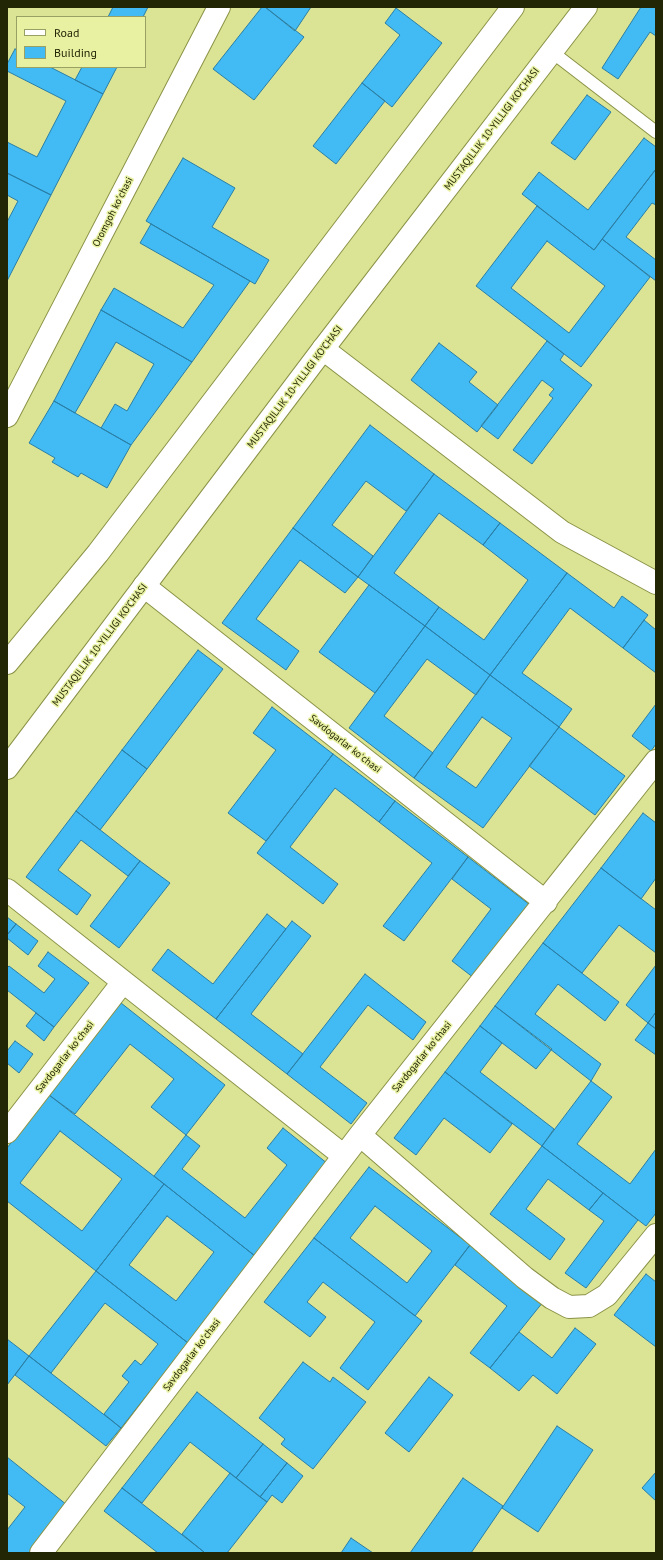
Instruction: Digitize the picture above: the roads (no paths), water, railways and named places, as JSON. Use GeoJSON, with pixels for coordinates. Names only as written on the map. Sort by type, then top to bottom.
{"type":"FeatureCollection","features":[{"type":"Feature","properties":{"kind":"street","name":"Oromgoh koʻchasi"},"geometry":{"type":"LineString","coordinates":[[7,416],[219,7]]}},
{"type":"Feature","properties":{"kind":"street"},"geometry":{"type":"LineString","coordinates":[[7,662],[98,553],[513,7]]}},
{"type":"Feature","properties":{"kind":"street","name":"MUSTAQILLIK 10-YILLIGI KO'CHASI"},"geometry":{"type":"LineString","coordinates":[[7,768],[324,349],[586,7]]}},
{"type":"Feature","properties":{"kind":"street"},"geometry":{"type":"LineString","coordinates":[[324,349],[562,532],[656,583]]}},
{"type":"Feature","properties":{"kind":"street","name":"Savdogarlar koʻchasi"},"geometry":{"type":"LineString","coordinates":[[144,586],[546,902]]}},
{"type":"Feature","properties":{"kind":"street","name":"Savdogarlar koʻchasi"},"geometry":{"type":"LineString","coordinates":[[41,1553],[360,1135],[546,902],[656,761]]}},
{"type":"Feature","properties":{"kind":"street"},"geometry":{"type":"LineString","coordinates":[[7,890],[344,1156]]}},
{"type":"Feature","properties":{"kind":"street","name":"Savdogarlar koʻchasi"},"geometry":{"type":"LineString","coordinates":[[7,1132],[124,982]]}},
{"type":"Feature","properties":{"kind":"street"},"geometry":{"type":"LineString","coordinates":[[360,1135],[525,1278],[568,1307],[589,1306],[607,1295],[656,1235]]}},
{"type":"Feature","properties":{"kind":"lane"},"geometry":{"type":"LineString","coordinates":[[552,52],[656,132]]}}]}
